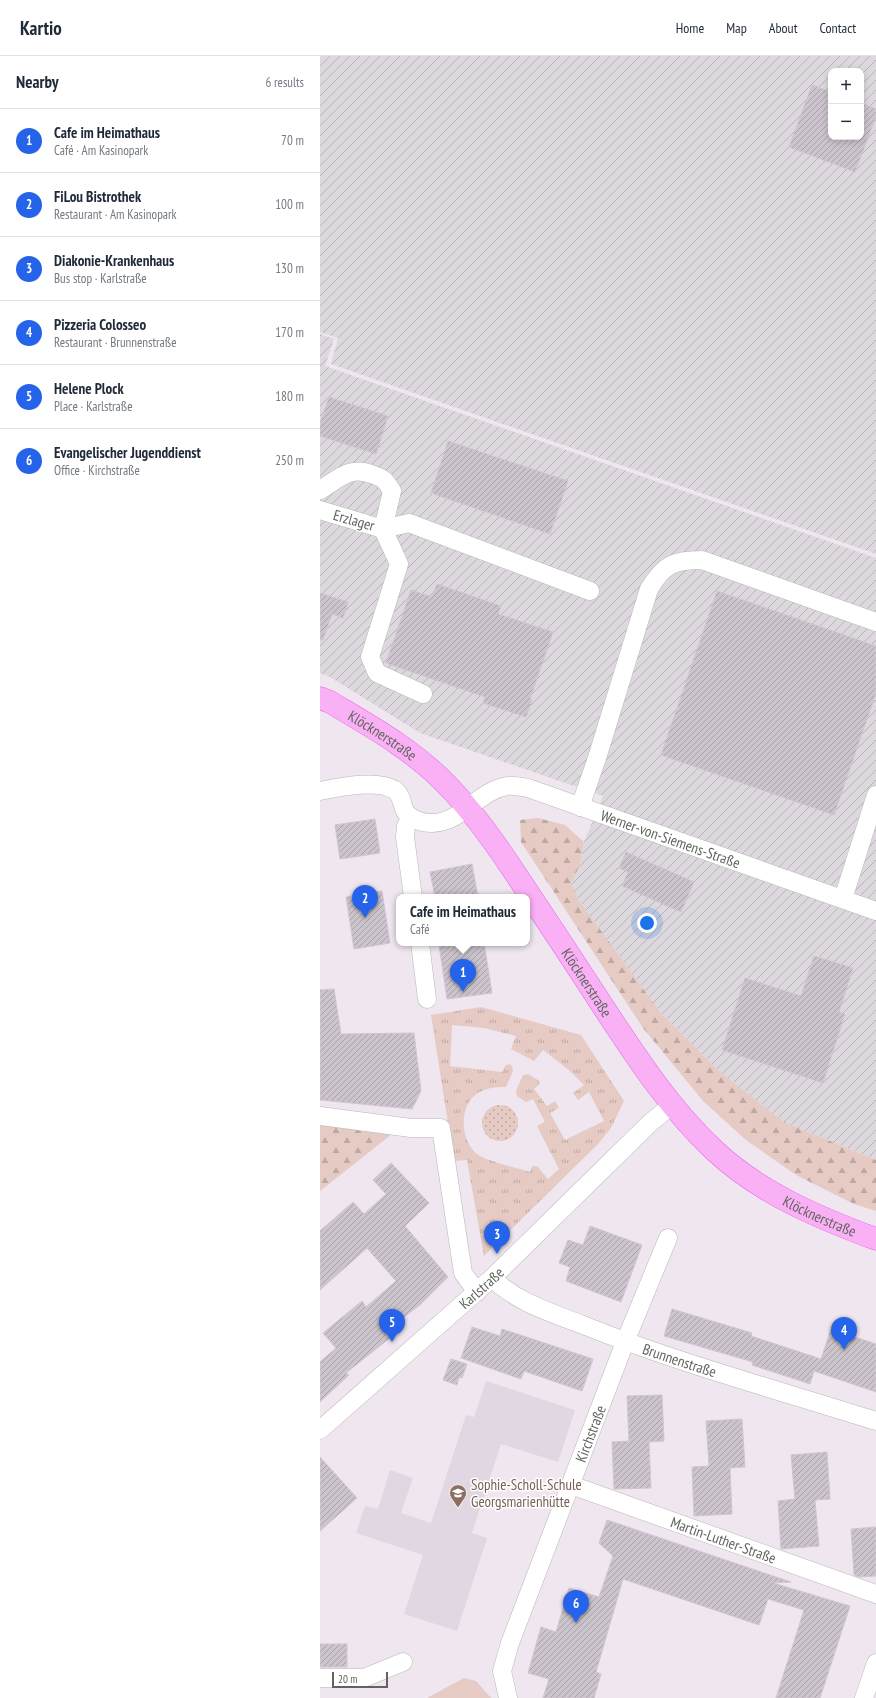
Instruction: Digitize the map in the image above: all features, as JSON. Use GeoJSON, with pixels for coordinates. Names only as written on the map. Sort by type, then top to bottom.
{"type":"FeatureCollection","features":[{"type":"Feature","properties":{"kind":"main road","name":"Klöcknerstraße"},"geometry":{"type":"LineString","coordinates":[[320,698],[330,702],[396,742],[440,777],[486,830],[529,894]]}},
{"type":"Feature","properties":{"kind":"main road","name":"Klöcknerstraße"},"geometry":{"type":"LineString","coordinates":[[530,896],[640,1062],[672,1105],[715,1151],[752,1180],[777,1196],[837,1225],[876,1239]]}},
{"type":"Feature","properties":{"kind":"street","name":"Erzlager"},"geometry":{"type":"LineString","coordinates":[[320,490],[350,472],[361,470],[385,479],[392,491],[383,529],[320,510]]}},
{"type":"Feature","properties":{"kind":"street"},"geometry":{"type":"LineString","coordinates":[[423,694],[377,673],[370,657],[399,564],[383,529],[409,523],[590,591]]}},
{"type":"Feature","properties":{"kind":"street"},"geometry":{"type":"LineString","coordinates":[[580,807],[597,758],[649,589],[657,576],[670,564],[683,560],[702,560],[876,622]]}},
{"type":"Feature","properties":{"kind":"street"},"geometry":{"type":"LineString","coordinates":[[320,791],[366,784],[379,784],[396,791],[402,798],[404,810],[411,817],[406,826],[405,837],[413,894]]}},
{"type":"Feature","properties":{"kind":"street","name":"Werner-von-Siemens-Straße"},"geometry":{"type":"LineString","coordinates":[[411,817],[420,821],[432,823],[446,821],[454,818],[489,791],[508,785],[528,788],[876,911]]}},
{"type":"Feature","properties":{"kind":"street"},"geometry":{"type":"LineString","coordinates":[[843,899],[876,796]]}},
{"type":"Feature","properties":{"kind":"street"},"geometry":{"type":"LineString","coordinates":[[420,946],[427,999]]}},
{"type":"Feature","properties":{"kind":"street","name":"Karlstraße"},"geometry":{"type":"LineString","coordinates":[[320,1430],[492,1278],[650,1123],[672,1105]]}},
{"type":"Feature","properties":{"kind":"street"},"geometry":{"type":"LineString","coordinates":[[320,1116],[411,1128],[441,1128],[463,1273],[476,1292]]}},
{"type":"Feature","properties":{"kind":"street","name":"Kirchstraße"},"geometry":{"type":"LineString","coordinates":[[508,1698],[502,1671],[510,1643],[625,1342],[668,1238]]}},
{"type":"Feature","properties":{"kind":"street","name":"Brunnenstraße"},"geometry":{"type":"LineString","coordinates":[[492,1278],[505,1290],[526,1303],[625,1342],[876,1421]]}},
{"type":"Feature","properties":{"kind":"street","name":"Martin-Luther-Straße"},"geometry":{"type":"LineString","coordinates":[[571,1484],[876,1594]]}},
{"type":"Feature","properties":{"kind":"street"},"geometry":{"type":"LineString","coordinates":[[320,1678],[364,1678],[404,1662]]}},
{"type":"Feature","properties":{"kind":"street"},"geometry":{"type":"LineString","coordinates":[[864,1698],[876,1663]]}},
{"type":"Feature","properties":{"kind":"shaded area"},"geometry":{"type":"Polygon","coordinates":[[[320,56],[876,56],[876,554],[331,364],[338,338],[320,332],[320,56]]]}},
{"type":"Feature","properties":{"kind":"shaded area"},"geometry":{"type":"Polygon","coordinates":[[[320,334],[334,339],[325,366],[876,558],[876,1160],[784,1122],[719,1071],[660,1012],[578,899],[570,883],[580,865],[584,842],[603,796],[420,733],[330,677],[320,673],[320,334]]]}},
{"type":"Feature","properties":{"kind":"shaded area","name":"Sophie-Scholl-Schule Georgsmarienhütte"},"geometry":{"type":"Polygon","coordinates":[[[486,1381],[575,1410],[558,1462],[501,1444],[472,1533],[487,1538],[457,1631],[404,1614],[423,1555],[356,1533],[365,1506],[378,1509],[390,1470],[413,1478],[401,1513],[431,1523],[466,1415],[474,1417],[486,1381]]]}},
{"type":"Feature","properties":{"kind":"green space"},"geometry":{"type":"Polygon","coordinates":[[[538,818],[565,825],[584,842],[580,865],[571,883],[578,899],[660,1012],[719,1071],[784,1122],[876,1160],[876,1211],[854,1204],[796,1175],[746,1140],[703,1101],[643,1028],[521,842],[520,820],[538,818]]]}},
{"type":"Feature","properties":{"kind":"green space"},"geometry":{"type":"Polygon","coordinates":[[[481,1007],[581,1035],[624,1101],[611,1128],[599,1143],[484,1256],[467,1160],[454,1161],[431,1015],[481,1007]],[[452,1025],[450,1066],[502,1072],[505,1066],[509,1064],[512,1066],[513,1071],[506,1087],[493,1088],[477,1093],[469,1102],[464,1118],[464,1127],[469,1144],[480,1156],[497,1163],[530,1172],[532,1166],[537,1166],[548,1179],[559,1169],[537,1126],[545,1122],[533,1099],[526,1102],[517,1096],[516,1091],[523,1075],[528,1074],[538,1080],[540,1084],[534,1089],[547,1106],[555,1101],[559,1108],[550,1113],[565,1140],[604,1121],[589,1092],[578,1100],[573,1093],[584,1085],[570,1071],[543,1050],[534,1061],[511,1049],[516,1036],[484,1028],[452,1025]]]}},
{"type":"Feature","properties":{"kind":"green space"},"geometry":{"type":"Polygon","coordinates":[[[500,1105],[513,1110],[518,1123],[513,1136],[500,1141],[487,1136],[482,1123],[487,1110],[500,1105]]]}},
{"type":"Feature","properties":{"kind":"green space"},"geometry":{"type":"Polygon","coordinates":[[[320,1125],[392,1134],[320,1191],[320,1125]]]}},
{"type":"Feature","properties":{"kind":"green space"},"geometry":{"type":"Polygon","coordinates":[[[464,1678],[476,1681],[491,1698],[427,1698],[464,1678]]]}},
{"type":"Feature","properties":{"kind":"building"},"geometry":{"type":"Polygon","coordinates":[[[812,85],[828,91],[828,140],[864,140],[864,104],[876,109],[876,117],[855,172],[789,147],[812,85]]]}},
{"type":"Feature","properties":{"kind":"building"},"geometry":{"type":"Polygon","coordinates":[[[329,397],[388,416],[376,454],[320,436],[320,423],[329,397]]]}},
{"type":"Feature","properties":{"kind":"building"},"geometry":{"type":"Polygon","coordinates":[[[448,441],[568,481],[550,534],[431,493],[448,441]]]}},
{"type":"Feature","properties":{"kind":"building"},"geometry":{"type":"Polygon","coordinates":[[[437,584],[501,606],[498,614],[553,632],[530,699],[532,700],[526,717],[483,703],[485,697],[386,663],[411,590],[432,597],[437,584]]]}},
{"type":"Feature","properties":{"kind":"building"},"geometry":{"type":"Polygon","coordinates":[[[717,591],[876,646],[876,693],[834,815],[661,755],[717,591]]]}},
{"type":"Feature","properties":{"kind":"building"},"geometry":{"type":"Polygon","coordinates":[[[320,593],[348,602],[343,618],[332,614],[323,640],[320,640],[320,593]]]}},
{"type":"Feature","properties":{"kind":"building"},"geometry":{"type":"Polygon","coordinates":[[[375,819],[380,853],[340,859],[335,825],[375,819]]]}},
{"type":"Feature","properties":{"kind":"building"},"geometry":{"type":"Polygon","coordinates":[[[626,852],[694,882],[681,912],[622,886],[628,872],[619,868],[626,852]]]}},
{"type":"Feature","properties":{"kind":"building"},"geometry":{"type":"Polygon","coordinates":[[[472,864],[477,894],[434,894],[430,872],[472,864]]]}},
{"type":"Feature","properties":{"kind":"building"},"geometry":{"type":"Polygon","coordinates":[[[382,891],[390,943],[354,949],[346,897],[382,891]]]}},
{"type":"Feature","properties":{"kind":"building"},"geometry":{"type":"Polygon","coordinates":[[[439,946],[484,946],[492,993],[447,999],[439,946]]]}},
{"type":"Feature","properties":{"kind":"building"},"geometry":{"type":"Polygon","coordinates":[[[814,956],[853,968],[839,1012],[845,1014],[823,1083],[722,1050],[745,978],[801,996],[814,956]]]}},
{"type":"Feature","properties":{"kind":"building"},"geometry":{"type":"Polygon","coordinates":[[[334,989],[341,1034],[414,1033],[421,1091],[412,1109],[320,1100],[320,990],[334,989]]]}},
{"type":"Feature","properties":{"kind":"building"},"geometry":{"type":"Polygon","coordinates":[[[391,1163],[429,1203],[405,1226],[448,1277],[421,1304],[386,1331],[391,1337],[346,1373],[349,1375],[320,1402],[320,1362],[336,1348],[323,1333],[362,1301],[366,1307],[396,1281],[367,1248],[320,1290],[320,1231],[353,1202],[364,1214],[386,1194],[373,1180],[391,1163]]]}},
{"type":"Feature","properties":{"kind":"building"},"geometry":{"type":"Polygon","coordinates":[[[590,1226],[642,1245],[621,1302],[566,1281],[570,1267],[559,1263],[568,1240],[583,1245],[590,1226]]]}},
{"type":"Feature","properties":{"kind":"building"},"geometry":{"type":"Polygon","coordinates":[[[672,1309],[752,1333],[751,1336],[821,1359],[831,1329],[876,1344],[876,1392],[814,1371],[810,1384],[752,1365],[753,1362],[664,1336],[672,1309]]]}},
{"type":"Feature","properties":{"kind":"building"},"geometry":{"type":"Polygon","coordinates":[[[472,1327],[500,1336],[502,1329],[593,1359],[582,1391],[524,1371],[521,1379],[461,1358],[472,1327]]]}},
{"type":"Feature","properties":{"kind":"building"},"geometry":{"type":"Polygon","coordinates":[[[451,1359],[467,1364],[462,1378],[459,1377],[457,1385],[443,1380],[451,1359]]]}},
{"type":"Feature","properties":{"kind":"building"},"geometry":{"type":"Polygon","coordinates":[[[662,1395],[664,1441],[649,1442],[651,1488],[614,1489],[612,1442],[629,1441],[627,1396],[662,1395]]]}},
{"type":"Feature","properties":{"kind":"building"},"geometry":{"type":"Polygon","coordinates":[[[742,1419],[745,1467],[730,1468],[732,1514],[694,1516],[692,1467],[709,1466],[706,1421],[742,1419]]]}},
{"type":"Feature","properties":{"kind":"building"},"geometry":{"type":"Polygon","coordinates":[[[827,1452],[830,1499],[815,1500],[819,1546],[781,1549],[778,1501],[795,1499],[791,1455],[827,1452]]]}},
{"type":"Feature","properties":{"kind":"building"},"geometry":{"type":"Polygon","coordinates":[[[320,1457],[357,1498],[320,1531],[320,1457]]]}},
{"type":"Feature","properties":{"kind":"building"},"geometry":{"type":"Polygon","coordinates":[[[607,1520],[791,1582],[773,1583],[850,1606],[820,1698],[776,1698],[804,1610],[768,1599],[759,1625],[623,1579],[596,1672],[601,1674],[594,1698],[543,1698],[549,1679],[528,1673],[541,1627],[556,1632],[569,1588],[599,1597],[613,1556],[599,1543],[607,1520]]]}},
{"type":"Feature","properties":{"kind":"building"},"geometry":{"type":"Polygon","coordinates":[[[876,1527],[876,1576],[859,1577],[854,1575],[851,1529],[876,1527]]]}},
{"type":"Feature","properties":{"kind":"building"},"geometry":{"type":"Polygon","coordinates":[[[320,1644],[347,1644],[347,1667],[320,1667],[320,1644]]]}},
{"type":"Feature","properties":{"kind":"place","name":"FiLou Bistrothek"},"geometry":{"type":"Point","coordinates":[365,918]}},
{"type":"Feature","properties":{"kind":"place","name":"Cafe im Heimathaus"},"geometry":{"type":"Point","coordinates":[463,992]}},
{"type":"Feature","properties":{"kind":"place","name":"Diakonie-Krankenhaus"},"geometry":{"type":"Point","coordinates":[497,1254]}},
{"type":"Feature","properties":{"kind":"place","name":"Helene Plock"},"geometry":{"type":"Point","coordinates":[392,1342]}},
{"type":"Feature","properties":{"kind":"place","name":"Pizzeria Colosseo"},"geometry":{"type":"Point","coordinates":[844,1350]}},
{"type":"Feature","properties":{"kind":"place","name":"Sophie-Scholl-Schule Georgsmarienhütte"},"geometry":{"type":"Point","coordinates":[458,1508]}},
{"type":"Feature","properties":{"kind":"place","name":"Evangelischer Jugenddienst"},"geometry":{"type":"Point","coordinates":[576,1623]}}]}
